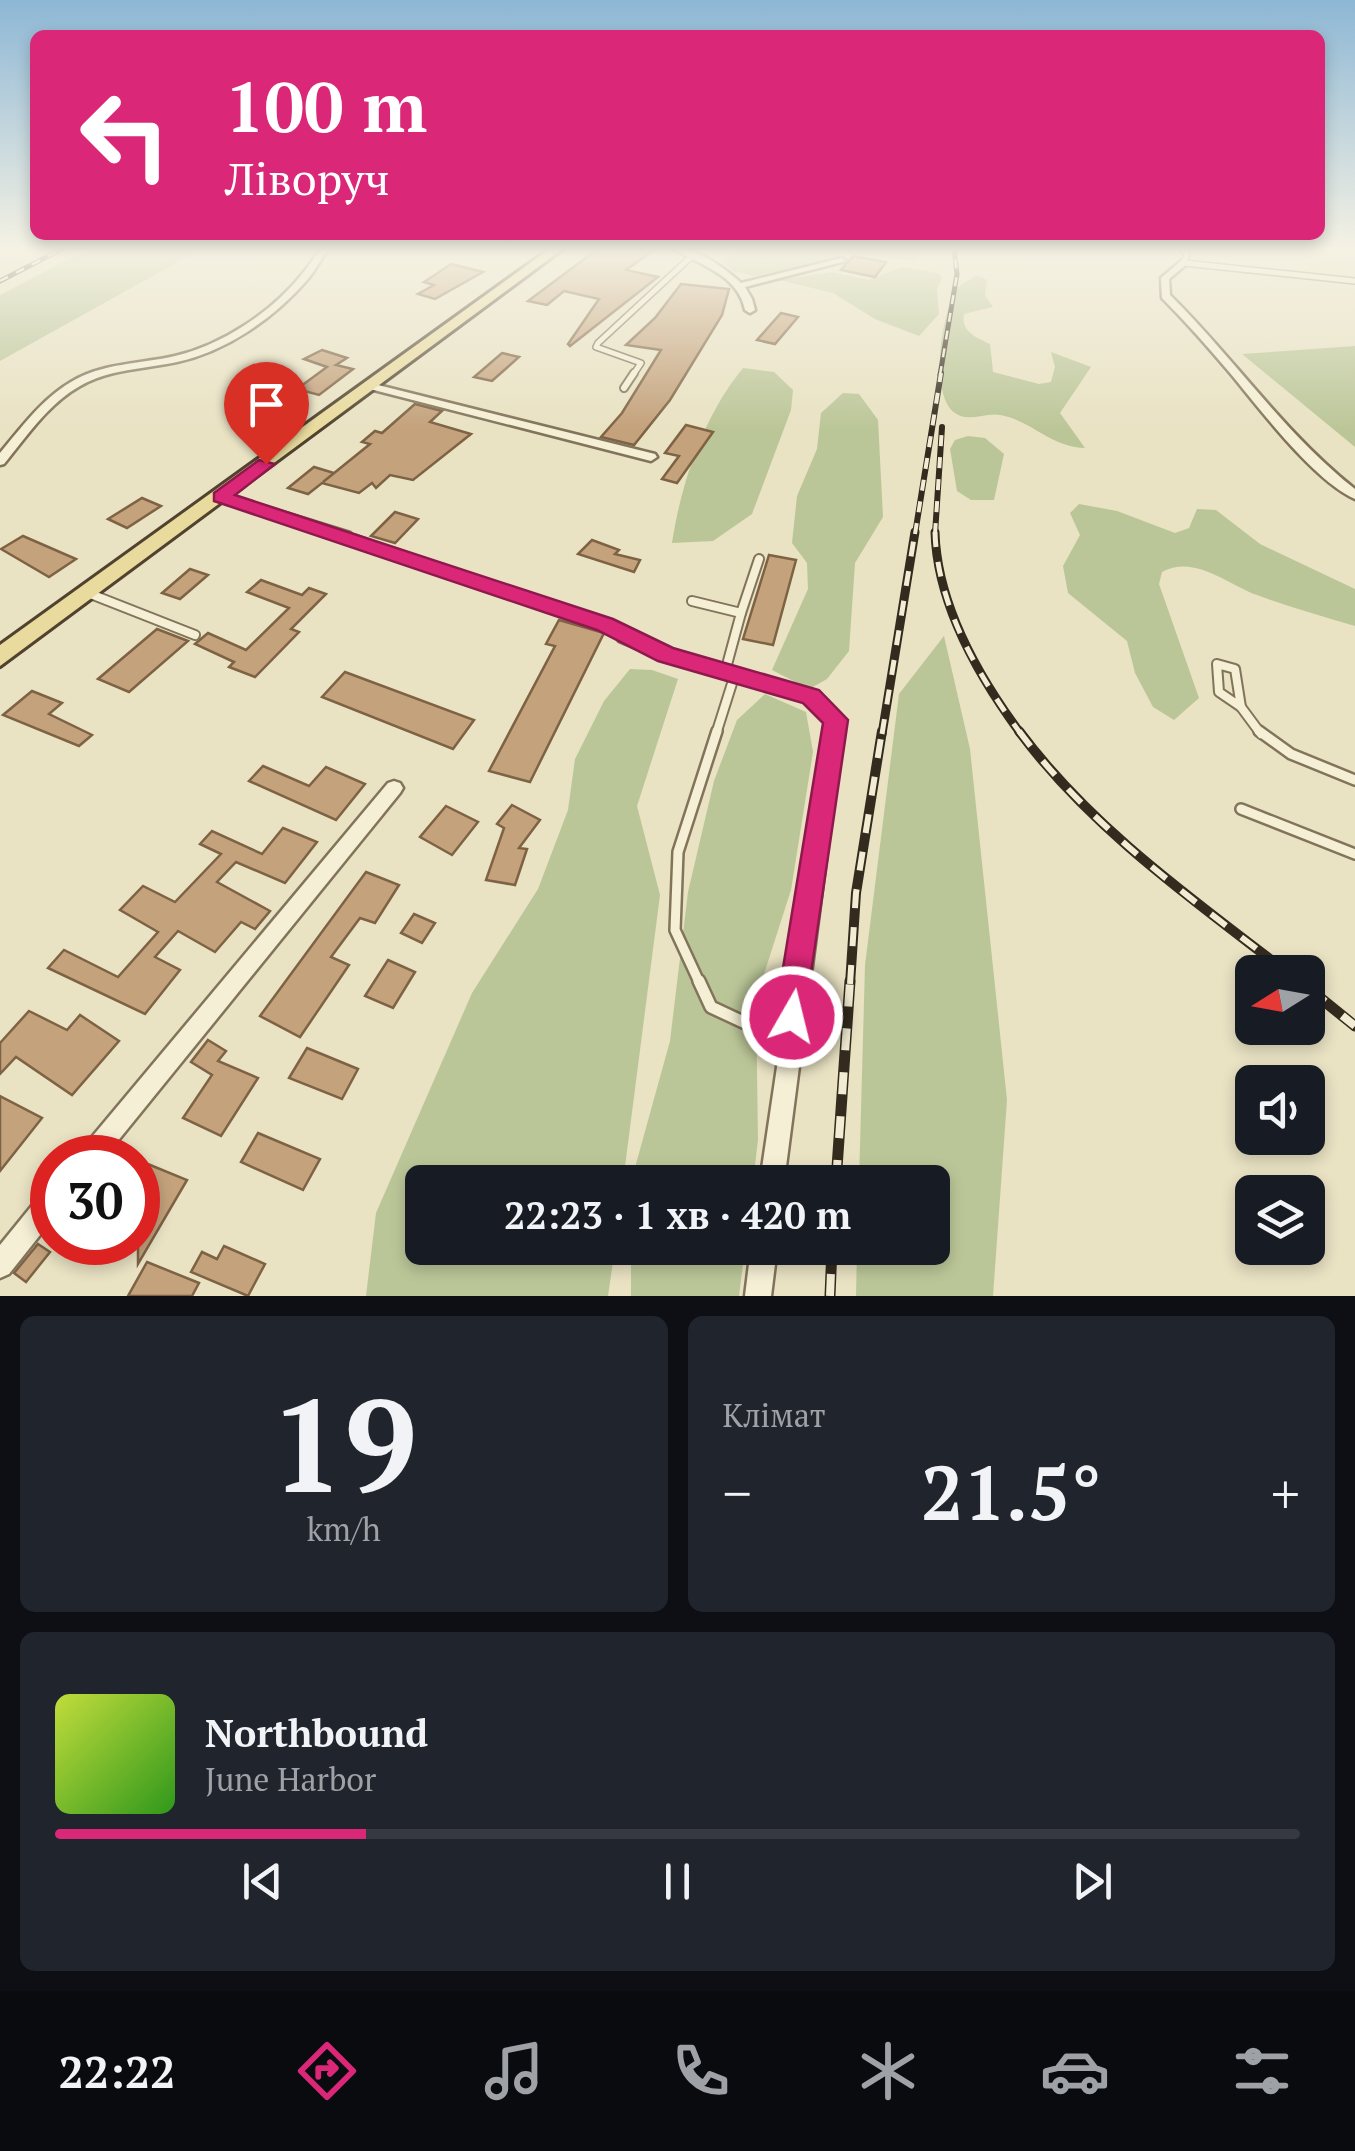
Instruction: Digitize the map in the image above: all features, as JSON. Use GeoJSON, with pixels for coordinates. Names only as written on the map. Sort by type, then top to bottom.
{"type":"FeatureCollection","features":[{"type":"Feature","properties":{"kind":"main road"},"geometry":{"type":"LineString","coordinates":[[0,657],[476,308]]}},
{"type":"Feature","properties":{"kind":"street"},"geometry":{"type":"LineString","coordinates":[[0,461],[52,401],[76,383],[124,366],[186,358],[225,338],[265,308]]}},
{"type":"Feature","properties":{"kind":"street"},"geometry":{"type":"LineString","coordinates":[[1179,308],[1307,455],[1355,494]]}},
{"type":"Feature","properties":{"kind":"street"},"geometry":{"type":"LineString","coordinates":[[370,386],[651,457]]}},
{"type":"Feature","properties":{"kind":"street"},"geometry":{"type":"LineString","coordinates":[[221,497],[345,536]]}},
{"type":"Feature","properties":{"kind":"street"},"geometry":{"type":"LineString","coordinates":[[624,638],[811,696],[836,720],[774,1165]]}},
{"type":"Feature","properties":{"kind":"street"},"geometry":{"type":"LineString","coordinates":[[108,1135],[394,788]]}},
{"type":"Feature","properties":{"kind":"street"},"geometry":{"type":"LineString","coordinates":[[0,1265],[30,1229]]}},
{"type":"Feature","properties":{"kind":"street"},"geometry":{"type":"LineString","coordinates":[[758,1296],[762,1265]]}},
{"type":"Feature","properties":{"kind":"lane"},"geometry":{"type":"LineString","coordinates":[[624,388],[641,363],[596,347],[635,308]]}},
{"type":"Feature","properties":{"kind":"lane"},"geometry":{"type":"LineString","coordinates":[[345,536],[605,624],[624,638]]}},
{"type":"Feature","properties":{"kind":"lane"},"geometry":{"type":"LineString","coordinates":[[759,559],[678,852],[674,930],[711,1006],[788,1043]]}},
{"type":"Feature","properties":{"kind":"lane"},"geometry":{"type":"LineString","coordinates":[[88,593],[195,636]]}},
{"type":"Feature","properties":{"kind":"lane"},"geometry":{"type":"LineString","coordinates":[[692,601],[741,613]]}},
{"type":"Feature","properties":{"kind":"lane"},"geometry":{"type":"LineString","coordinates":[[1241,708],[1235,668],[1218,664],[1219,692],[1251,721],[1290,750],[1355,780]]}},
{"type":"Feature","properties":{"kind":"lane"},"geometry":{"type":"LineString","coordinates":[[1241,810],[1355,854]]}},
{"type":"Feature","properties":{"kind":"green space"},"geometry":{"type":"Polygon","coordinates":[[[0,308],[94,308],[0,361],[0,308]]]}},
{"type":"Feature","properties":{"kind":"green space"},"geometry":{"type":"Polygon","coordinates":[[[858,308],[939,308],[939,314],[919,336],[858,308]]]}},
{"type":"Feature","properties":{"kind":"green space"},"geometry":{"type":"Polygon","coordinates":[[[949,308],[987,308],[964,314],[964,320],[971,333],[990,344],[993,372],[1039,384],[1051,382],[1055,367],[1051,352],[1091,367],[1060,413],[1085,448],[1062,443],[1012,418],[955,413],[947,404],[940,372],[949,308]]]}},
{"type":"Feature","properties":{"kind":"green space"},"geometry":{"type":"Polygon","coordinates":[[[1355,346],[1355,447],[1242,354],[1355,346]]]}},
{"type":"Feature","properties":{"kind":"green space"},"geometry":{"type":"Polygon","coordinates":[[[743,368],[774,372],[793,390],[791,410],[752,514],[713,541],[672,543],[696,451],[717,407],[743,368]]]}},
{"type":"Feature","properties":{"kind":"green space"},"geometry":{"type":"Polygon","coordinates":[[[843,393],[859,394],[878,420],[883,517],[855,563],[849,651],[827,679],[809,689],[772,670],[808,589],[807,563],[792,543],[797,496],[817,449],[821,413],[843,393]]]}},
{"type":"Feature","properties":{"kind":"green space"},"geometry":{"type":"Polygon","coordinates":[[[968,436],[985,438],[1004,454],[994,500],[971,500],[957,491],[950,449],[955,440],[968,436]]]}},
{"type":"Feature","properties":{"kind":"green space"},"geometry":{"type":"Polygon","coordinates":[[[1079,504],[1117,511],[1175,533],[1189,528],[1197,509],[1216,510],[1260,544],[1355,589],[1355,626],[1257,595],[1198,568],[1174,567],[1162,572],[1159,584],[1199,698],[1174,720],[1153,707],[1135,673],[1127,641],[1068,593],[1063,566],[1080,535],[1070,513],[1079,504]]]}},
{"type":"Feature","properties":{"kind":"green space"},"geometry":{"type":"Polygon","coordinates":[[[944,636],[970,749],[1007,1100],[993,1296],[856,1296],[857,1265],[950,1265],[950,1165],[859,1165],[865,965],[899,694],[944,636]]]}},
{"type":"Feature","properties":{"kind":"green space"},"geometry":{"type":"Polygon","coordinates":[[[630,669],[652,670],[678,679],[637,806],[660,895],[625,1165],[405,1165],[405,1265],[613,1265],[608,1296],[366,1296],[376,1213],[472,993],[538,889],[568,810],[575,759],[604,701],[630,669]]]}},
{"type":"Feature","properties":{"kind":"green space"},"geometry":{"type":"Polygon","coordinates":[[[765,694],[806,712],[813,752],[791,890],[756,999],[755,1165],[636,1165],[670,1041],[688,892],[714,781],[737,720],[765,694]]]}},
{"type":"Feature","properties":{"kind":"green space"},"geometry":{"type":"Polygon","coordinates":[[[631,1265],[743,1265],[739,1296],[631,1296],[631,1265]]]}},
{"type":"Feature","properties":{"kind":"building"},"geometry":{"type":"Polygon","coordinates":[[[592,308],[618,308],[570,346],[592,308]]]}},
{"type":"Feature","properties":{"kind":"building"},"geometry":{"type":"Polygon","coordinates":[[[662,308],[724,308],[670,400],[634,445],[601,437],[622,413],[661,350],[626,345],[662,308]]]}},
{"type":"Feature","properties":{"kind":"building"},"geometry":{"type":"Polygon","coordinates":[[[781,313],[798,317],[775,344],[757,340],[781,313]]]}},
{"type":"Feature","properties":{"kind":"building"},"geometry":{"type":"Polygon","coordinates":[[[322,350],[347,358],[336,365],[353,369],[319,395],[297,389],[327,367],[304,359],[322,350]]]}},
{"type":"Feature","properties":{"kind":"building"},"geometry":{"type":"Polygon","coordinates":[[[502,353],[519,357],[492,381],[474,377],[502,353]]]}},
{"type":"Feature","properties":{"kind":"building"},"geometry":{"type":"Polygon","coordinates":[[[415,404],[442,411],[430,422],[471,434],[413,480],[390,475],[376,488],[372,483],[359,493],[322,483],[308,494],[288,488],[314,467],[334,473],[323,482],[370,444],[362,442],[375,431],[382,433],[415,404]]]}},
{"type":"Feature","properties":{"kind":"building"},"geometry":{"type":"Polygon","coordinates":[[[686,425],[713,432],[677,483],[662,479],[679,456],[665,453],[686,425]]]}},
{"type":"Feature","properties":{"kind":"building"},"geometry":{"type":"Polygon","coordinates":[[[142,498],[161,506],[127,528],[108,519],[142,498]]]}},
{"type":"Feature","properties":{"kind":"building"},"geometry":{"type":"Polygon","coordinates":[[[395,512],[418,519],[395,543],[371,536],[395,512]]]}},
{"type":"Feature","properties":{"kind":"building"},"geometry":{"type":"Polygon","coordinates":[[[23,536],[76,559],[49,577],[1,549],[23,536]]]}},
{"type":"Feature","properties":{"kind":"building"},"geometry":{"type":"Polygon","coordinates":[[[592,540],[619,550],[615,554],[640,560],[634,572],[578,554],[592,540]]]}},
{"type":"Feature","properties":{"kind":"building"},"geometry":{"type":"Polygon","coordinates":[[[769,555],[796,560],[773,645],[743,639],[769,555]]]}},
{"type":"Feature","properties":{"kind":"building"},"geometry":{"type":"Polygon","coordinates":[[[190,569],[208,575],[180,599],[162,593],[190,569]]]}},
{"type":"Feature","properties":{"kind":"building"},"geometry":{"type":"Polygon","coordinates":[[[261,580],[302,595],[309,588],[326,594],[291,629],[299,632],[255,677],[229,667],[234,662],[195,644],[208,633],[246,650],[289,608],[247,592],[261,580]]]}},
{"type":"Feature","properties":{"kind":"building"},"geometry":{"type":"Polygon","coordinates":[[[559,620],[604,633],[530,782],[489,771],[555,646],[546,644],[559,620]]]}},
{"type":"Feature","properties":{"kind":"building"},"geometry":{"type":"Polygon","coordinates":[[[157,629],[188,641],[129,692],[98,679],[157,629]]]}},
{"type":"Feature","properties":{"kind":"building"},"geometry":{"type":"Polygon","coordinates":[[[345,672],[474,720],[453,749],[322,697],[345,672]]]}},
{"type":"Feature","properties":{"kind":"building"},"geometry":{"type":"Polygon","coordinates":[[[32,691],[62,703],[49,714],[92,735],[79,746],[3,715],[32,691]]]}},
{"type":"Feature","properties":{"kind":"building"},"geometry":{"type":"Polygon","coordinates":[[[263,766],[309,786],[326,767],[365,784],[336,820],[249,781],[263,766]]]}},
{"type":"Feature","properties":{"kind":"building"},"geometry":{"type":"Polygon","coordinates":[[[512,805],[540,820],[519,848],[527,849],[515,885],[486,880],[504,828],[497,824],[512,805]]]}},
{"type":"Feature","properties":{"kind":"building"},"geometry":{"type":"Polygon","coordinates":[[[446,806],[478,822],[452,855],[420,837],[446,806]]]}},
{"type":"Feature","properties":{"kind":"building"},"geometry":{"type":"Polygon","coordinates":[[[283,828],[317,842],[285,883],[236,862],[217,882],[270,911],[255,929],[241,922],[215,952],[178,931],[155,957],[180,970],[145,1014],[48,968],[64,950],[118,977],[158,932],[120,910],[143,886],[175,902],[221,854],[200,844],[212,831],[262,854],[283,828]]]}},
{"type":"Feature","properties":{"kind":"building"},"geometry":{"type":"Polygon","coordinates":[[[366,872],[399,885],[375,923],[360,918],[331,957],[349,965],[300,1037],[260,1016],[366,872]]]}},
{"type":"Feature","properties":{"kind":"building"},"geometry":{"type":"Polygon","coordinates":[[[414,914],[435,923],[422,943],[401,933],[414,914]]]}},
{"type":"Feature","properties":{"kind":"building"},"geometry":{"type":"Polygon","coordinates":[[[388,960],[415,972],[393,1008],[365,996],[388,960]]]}},
{"type":"Feature","properties":{"kind":"building"},"geometry":{"type":"Polygon","coordinates":[[[29,1011],[67,1030],[80,1015],[119,1041],[72,1095],[16,1057],[0,1074],[0,1043],[29,1011]]]}},
{"type":"Feature","properties":{"kind":"building"},"geometry":{"type":"Polygon","coordinates":[[[208,1040],[226,1051],[218,1061],[258,1078],[221,1136],[183,1118],[212,1075],[191,1062],[208,1040]]]}},
{"type":"Feature","properties":{"kind":"building"},"geometry":{"type":"Polygon","coordinates":[[[307,1048],[358,1069],[342,1099],[289,1078],[307,1048]]]}},
{"type":"Feature","properties":{"kind":"building"},"geometry":{"type":"Polygon","coordinates":[[[0,1096],[42,1118],[0,1171],[0,1096]]]}},
{"type":"Feature","properties":{"kind":"building"},"geometry":{"type":"Polygon","coordinates":[[[258,1133],[320,1159],[303,1190],[241,1162],[258,1133]]]}},
{"type":"Feature","properties":{"kind":"building"},"geometry":{"type":"Polygon","coordinates":[[[160,1169],[187,1180],[160,1226],[160,1169]]]}},
{"type":"Feature","properties":{"kind":"building"},"geometry":{"type":"Polygon","coordinates":[[[224,1246],[265,1264],[248,1296],[191,1272],[202,1252],[217,1259],[224,1246]]]}},
{"type":"Feature","properties":{"kind":"building"},"geometry":{"type":"Polygon","coordinates":[[[30,1254],[30,1265],[40,1265],[26,1282],[14,1273],[30,1254]]]}},
{"type":"Feature","properties":{"kind":"building"},"geometry":{"type":"Polygon","coordinates":[[[145,1265],[199,1283],[192,1296],[128,1296],[145,1265]]]}},
{"type":"Feature","properties":{"kind":"railway"},"geometry":{"type":"LineString","coordinates":[[940,375],[951,308]]}},
{"type":"Feature","properties":{"kind":"railway"},"geometry":{"type":"LineString","coordinates":[[915,534],[941,373]]}},
{"type":"Feature","properties":{"kind":"railway"},"geometry":{"type":"LineString","coordinates":[[935,533],[942,427]]}},
{"type":"Feature","properties":{"kind":"railway"},"geometry":{"type":"LineString","coordinates":[[882,734],[915,532]]}},
{"type":"Feature","properties":{"kind":"railway"},"geometry":{"type":"LineString","coordinates":[[935,533],[943,586],[963,639],[1021,734]]}},
{"type":"Feature","properties":{"kind":"railway"},"geometry":{"type":"LineString","coordinates":[[850,984],[856,893],[882,731]]}},
{"type":"Feature","properties":{"kind":"railway"},"geometry":{"type":"LineString","coordinates":[[1019,731],[1110,831],[1265,955]]}},
{"type":"Feature","properties":{"kind":"railway"},"geometry":{"type":"LineString","coordinates":[[837,1165],[850,981]]}},
{"type":"Feature","properties":{"kind":"railway"},"geometry":{"type":"LineString","coordinates":[[1325,1002],[1355,1026]]}},
{"type":"Feature","properties":{"kind":"railway"},"geometry":{"type":"LineString","coordinates":[[830,1296],[831,1265]]}},
{"type":"Feature","properties":{"kind":"route"},"geometry":{"type":"LineString","coordinates":[[266,464],[221,497],[605,624],[624,638],[666,655],[811,696],[836,720],[792,1017]]}}]}
